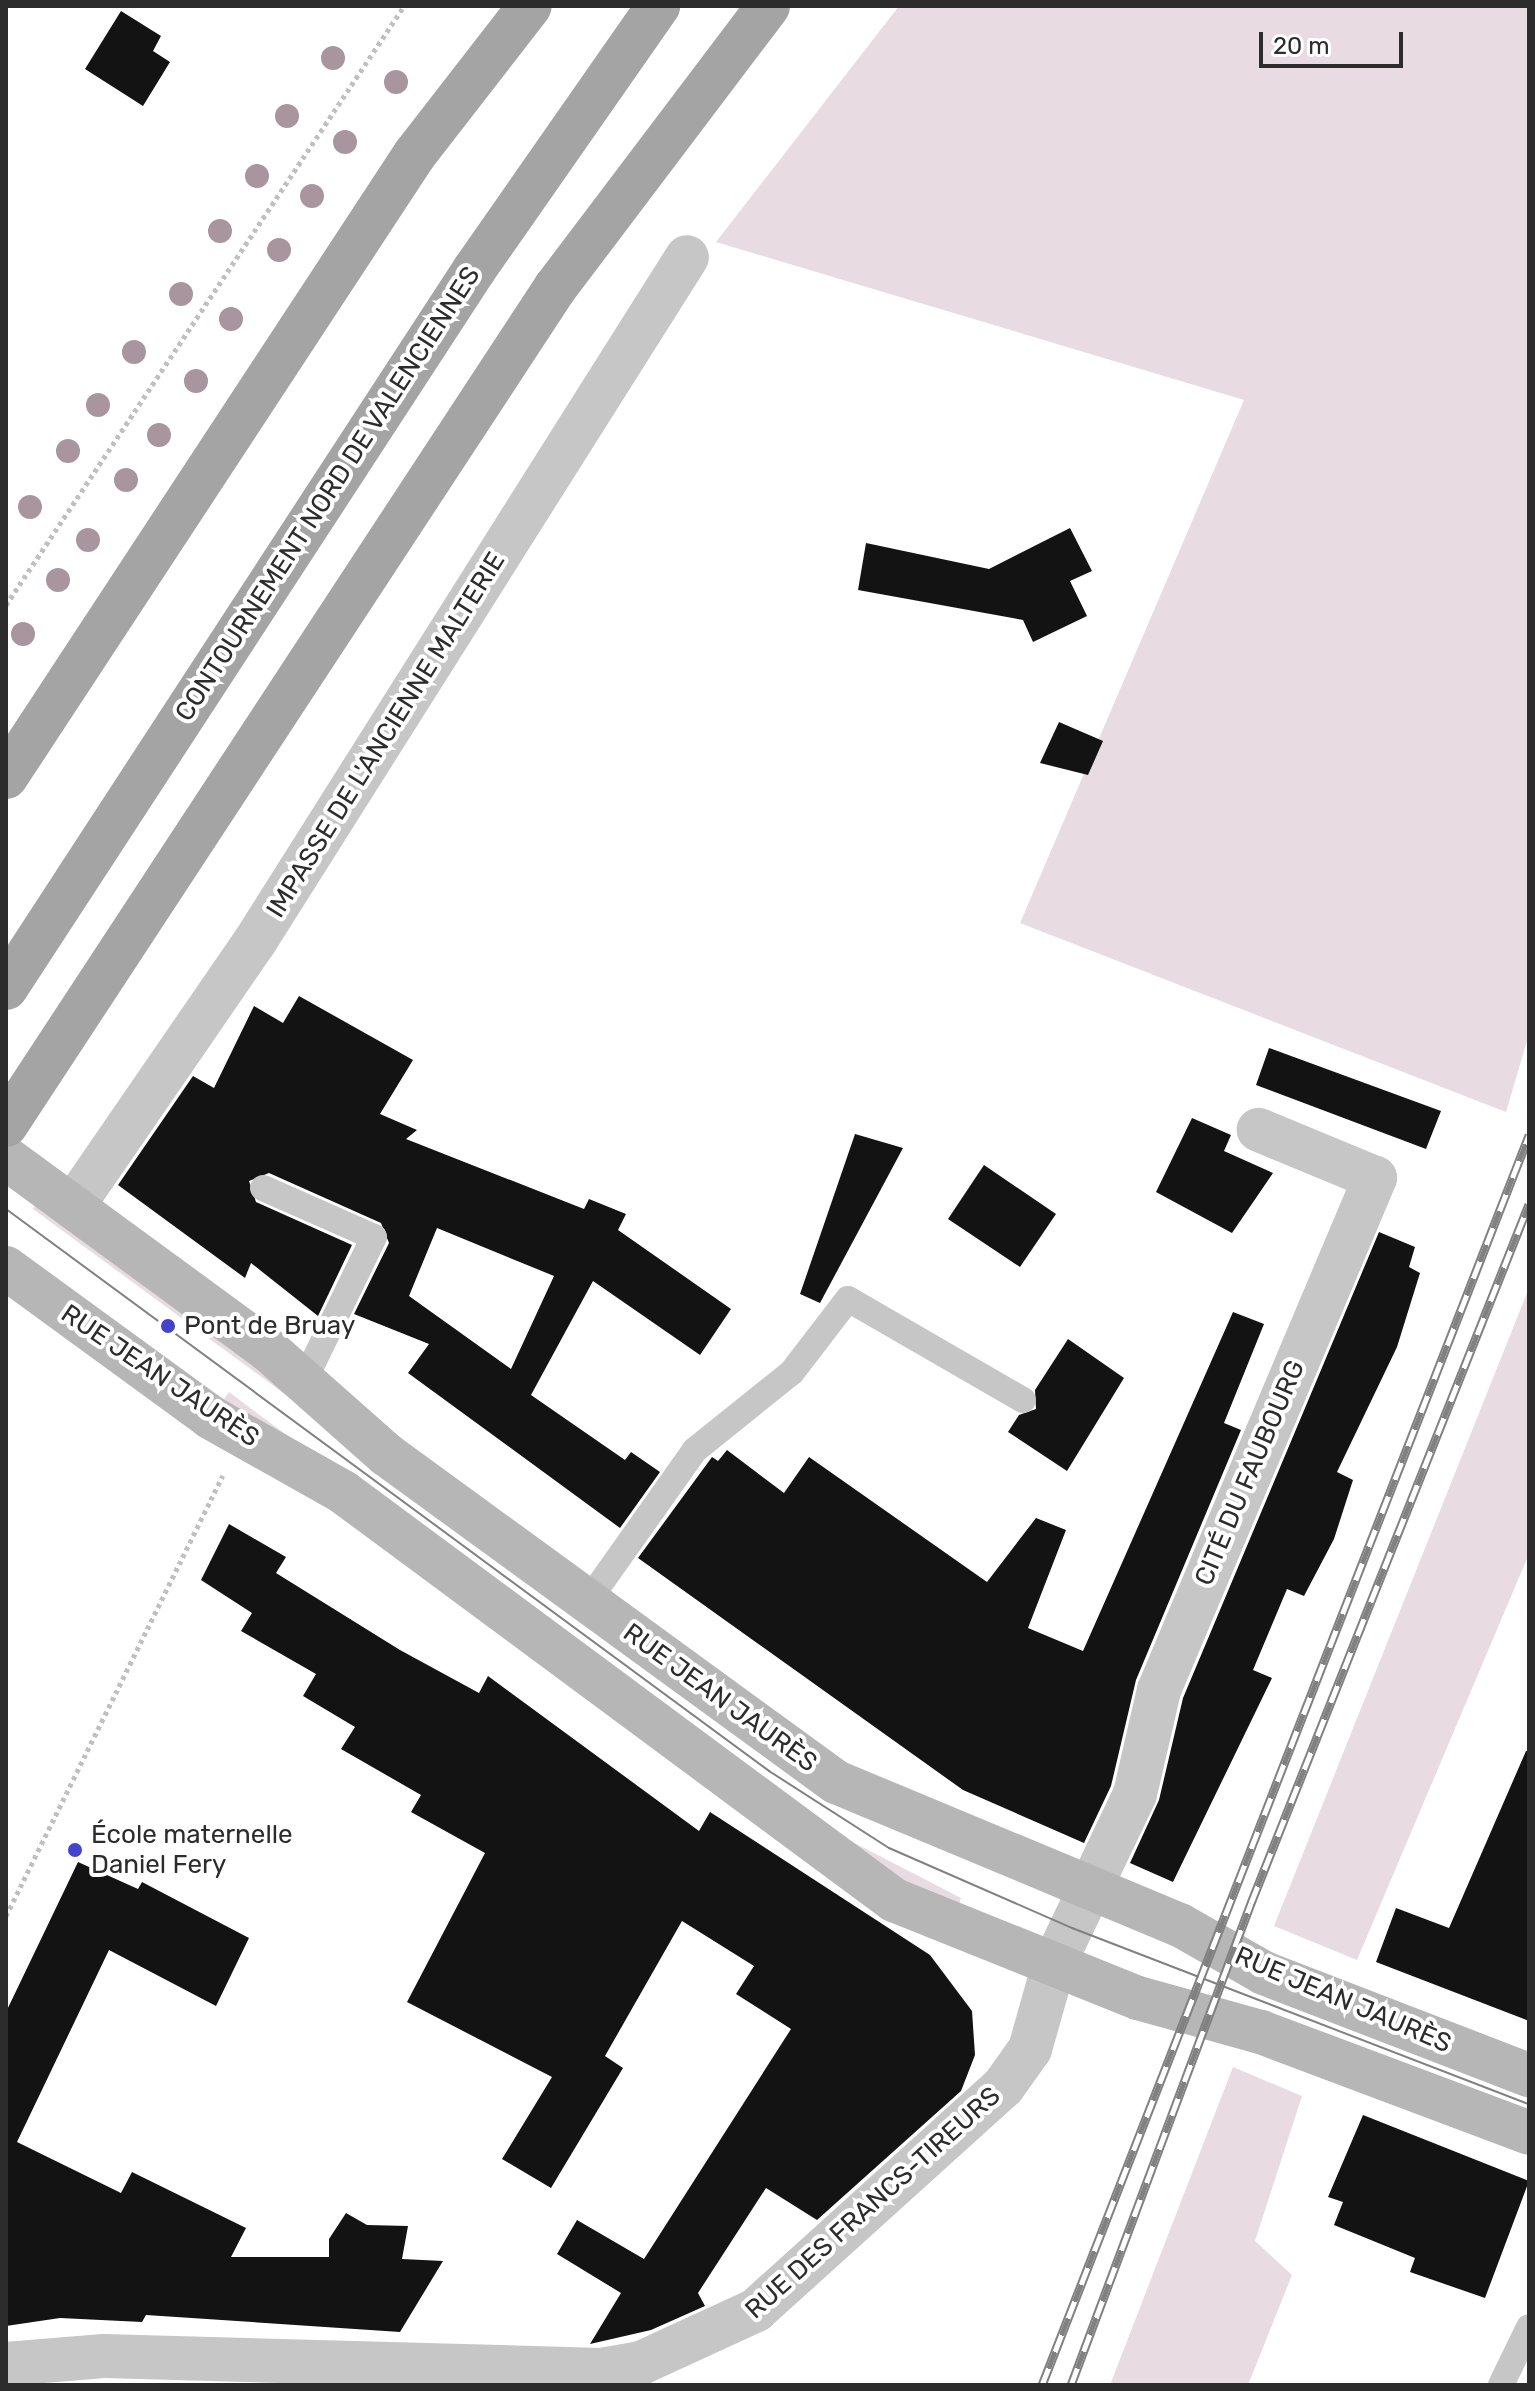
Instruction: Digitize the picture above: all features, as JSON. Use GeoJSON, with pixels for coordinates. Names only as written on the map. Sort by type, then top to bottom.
{"type":"FeatureCollection","features":[{"type":"Feature","properties":{"kind":"main road"},"geometry":{"type":"LineString","coordinates":[[6,777],[415,154],[530,6]]}},
{"type":"Feature","properties":{"kind":"main road","name":"CONTOURNEMENT NORD DE VALENCIENNES"},"geometry":{"type":"LineString","coordinates":[[6,988],[474,270],[658,6]]}},
{"type":"Feature","properties":{"kind":"main road"},"geometry":{"type":"LineString","coordinates":[[627,52],[668,6]]}},
{"type":"Feature","properties":{"kind":"main road"},"geometry":{"type":"LineString","coordinates":[[6,1125],[555,288],[768,6]]}},
{"type":"Feature","properties":{"kind":"main road","name":"RUE JEAN JAURÈS"},"geometry":{"type":"LineString","coordinates":[[6,1158],[303,1383],[367,1440],[836,1782],[1180,1925],[1264,1973],[1529,2075]]}},
{"type":"Feature","properties":{"kind":"main road","name":"RUE JEAN JAURÈS"},"geometry":{"type":"LineString","coordinates":[[6,1268],[243,1436],[343,1492],[881,1893],[1138,1998],[1261,2032],[1529,2133]]}},
{"type":"Feature","properties":{"kind":"street","name":"IMPASSE DE L'ANCIENNE MALTERIE"},"geometry":{"type":"LineString","coordinates":[[73,1206],[262,930],[687,257]]}},
{"type":"Feature","properties":{"kind":"street","name":"CITÉ DU FAUBOURG"},"geometry":{"type":"LineString","coordinates":[[1090,1888],[1135,1794],[1159,1690],[1375,1178],[1259,1130]]}},
{"type":"Feature","properties":{"kind":"street","name":"RUE DES FRANCS-TIREURS"},"geometry":{"type":"LineString","coordinates":[[6,2364],[138,2356],[601,2370],[691,2344],[756,2310],[1018,2072],[1054,1964],[1090,1888]]}},
{"type":"Feature","properties":{"kind":"lane"},"geometry":{"type":"LineString","coordinates":[[263,1188],[374,1237],[303,1383]]}},
{"type":"Feature","properties":{"kind":"lane"},"geometry":{"type":"LineString","coordinates":[[588,1601],[695,1450],[792,1372],[848,1299],[1023,1400]]}},
{"type":"Feature","properties":{"kind":"lane"},"geometry":{"type":"LineString","coordinates":[[1501,2385],[1529,2327]]}},
{"type":"Feature","properties":{"kind":"path"},"geometry":{"type":"LineString","coordinates":[[6,605],[404,6]]}},
{"type":"Feature","properties":{"kind":"path"},"geometry":{"type":"LineString","coordinates":[[6,1916],[243,1436]]}},
{"type":"Feature","properties":{"kind":"shaded area"},"geometry":{"type":"Polygon","coordinates":[[[899,6],[1529,6],[1529,1034],[1506,1112],[1020,923],[1244,400],[716,242],[899,6]]]}},
{"type":"Feature","properties":{"kind":"shaded area"},"geometry":{"type":"Polygon","coordinates":[[[38,1200],[263,1366],[320,1420],[33,1209],[38,1200]]]}},
{"type":"Feature","properties":{"kind":"shaded area"},"geometry":{"type":"Polygon","coordinates":[[[1529,1288],[1529,1554],[1357,1960],[1274,1926],[1529,1288]]]}},
{"type":"Feature","properties":{"kind":"shaded area"},"geometry":{"type":"Polygon","coordinates":[[[229,1392],[308,1451],[219,1406],[229,1392]]]}},
{"type":"Feature","properties":{"kind":"shaded area"},"geometry":{"type":"Polygon","coordinates":[[[841,1836],[961,1898],[956,1913],[896,1886],[841,1836]]]}},
{"type":"Feature","properties":{"kind":"shaded area"},"geometry":{"type":"Polygon","coordinates":[[[1233,2067],[1302,2096],[1255,2241],[1292,2275],[1248,2385],[1110,2385],[1233,2067]]]}},
{"type":"Feature","properties":{"kind":"building"},"geometry":{"type":"Polygon","coordinates":[[[121,11],[161,36],[153,51],[170,62],[143,106],[85,69],[121,11]]]}},
{"type":"Feature","properties":{"kind":"building"},"geometry":{"type":"Polygon","coordinates":[[[1070,528],[1092,571],[1070,581],[1087,616],[1033,642],[1023,620],[858,590],[866,543],[989,569],[1070,528]]]}},
{"type":"Feature","properties":{"kind":"building"},"geometry":{"type":"Polygon","coordinates":[[[1059,722],[1103,741],[1088,775],[1040,763],[1059,722]]]}},
{"type":"Feature","properties":{"kind":"building"},"geometry":{"type":"Polygon","coordinates":[[[299,996],[413,1060],[380,1114],[417,1130],[406,1139],[584,1209],[589,1199],[626,1214],[618,1230],[731,1309],[700,1355],[593,1281],[531,1395],[625,1460],[631,1452],[660,1472],[620,1528],[408,1373],[429,1344],[354,1314],[389,1243],[381,1223],[269,1173],[249,1181],[256,1202],[352,1245],[318,1316],[251,1263],[245,1278],[118,1185],[193,1076],[214,1088],[254,1006],[283,1023],[299,996]],[[437,1228],[409,1296],[511,1369],[554,1276],[437,1228]]]}},
{"type":"Feature","properties":{"kind":"building"},"geometry":{"type":"Polygon","coordinates":[[[1269,1048],[1441,1111],[1426,1149],[1256,1085],[1269,1048]]]}},
{"type":"Feature","properties":{"kind":"building"},"geometry":{"type":"Polygon","coordinates":[[[1192,1118],[1231,1135],[1224,1151],[1273,1173],[1232,1233],[1156,1192],[1192,1118]]]}},
{"type":"Feature","properties":{"kind":"building"},"geometry":{"type":"Polygon","coordinates":[[[855,1134],[903,1148],[820,1303],[800,1294],[855,1134]]]}},
{"type":"Feature","properties":{"kind":"building"},"geometry":{"type":"Polygon","coordinates":[[[984,1165],[1056,1214],[1020,1267],[948,1219],[984,1165]]]}},
{"type":"Feature","properties":{"kind":"building"},"geometry":{"type":"Polygon","coordinates":[[[1379,1232],[1415,1247],[1409,1267],[1420,1273],[1397,1347],[1337,1472],[1353,1480],[1334,1539],[1304,1596],[1287,1589],[1253,1670],[1272,1678],[1173,1882],[1130,1863],[1159,1800],[1183,1698],[1379,1232]]]}},
{"type":"Feature","properties":{"kind":"building"},"geometry":{"type":"Polygon","coordinates":[[[1233,1312],[1264,1324],[1224,1423],[1241,1430],[1136,1680],[1111,1786],[1084,1843],[963,1790],[638,1558],[712,1457],[718,1461],[727,1450],[784,1493],[809,1457],[987,1582],[1036,1518],[1066,1530],[1028,1628],[1083,1651],[1233,1312]]]}},
{"type":"Feature","properties":{"kind":"building"},"geometry":{"type":"Polygon","coordinates":[[[1068,1339],[1124,1378],[1067,1471],[1008,1432],[1019,1415],[1036,1409],[1035,1390],[1068,1339]]]}},
{"type":"Feature","properties":{"kind":"building"},"geometry":{"type":"Polygon","coordinates":[[[229,1524],[286,1557],[276,1573],[400,1650],[479,1693],[488,1676],[699,1831],[710,1812],[930,1955],[972,2011],[975,2055],[961,2091],[817,2220],[766,2188],[698,2293],[705,2306],[651,2330],[590,2344],[621,2293],[557,2254],[577,2220],[644,2259],[791,2029],[736,1994],[754,1966],[682,1921],[605,2056],[623,2068],[551,2188],[502,2159],[552,2077],[407,2002],[485,1853],[411,1812],[421,1795],[341,1749],[355,1727],[303,1696],[316,1674],[241,1631],[252,1613],[201,1580],[229,1524]]]}},
{"type":"Feature","properties":{"kind":"building"},"geometry":{"type":"Polygon","coordinates":[[[1526,1751],[1529,1751],[1529,2021],[1376,1962],[1396,1908],[1449,1928],[1526,1751]]]}},
{"type":"Feature","properties":{"kind":"building"},"geometry":{"type":"Polygon","coordinates":[[[78,1862],[138,1889],[142,1882],[249,1938],[216,2006],[109,1950],[17,2142],[121,2193],[132,2172],[246,2228],[231,2257],[329,2257],[329,2239],[346,2213],[367,2225],[408,2226],[402,2259],[443,2261],[400,2332],[146,2315],[142,2322],[60,2318],[6,2326],[6,2012],[78,1862]]]}},
{"type":"Feature","properties":{"kind":"building"},"geometry":{"type":"Polygon","coordinates":[[[1363,2115],[1529,2181],[1485,2298],[1410,2272],[1415,2258],[1334,2225],[1343,2202],[1328,2197],[1363,2115]]]}},
{"type":"Feature","properties":{"kind":"tram line"},"geometry":{"type":"LineString","coordinates":[[6,1209],[769,1771],[889,1848],[1072,1928],[1529,2104]]}},
{"type":"Feature","properties":{"kind":"railway"},"geometry":{"type":"LineString","coordinates":[[1042,2385],[1529,1135]]}},
{"type":"Feature","properties":{"kind":"railway"},"geometry":{"type":"LineString","coordinates":[[1071,2385],[1251,1903],[1529,1204]]}},
{"type":"Feature","properties":{"kind":"place","name":"Pont de Bruay"},"geometry":{"type":"Point","coordinates":[168,1326]}},
{"type":"Feature","properties":{"kind":"place","name":"École maternelle Daniel Fery"},"geometry":{"type":"Point","coordinates":[75,1850]}}]}
